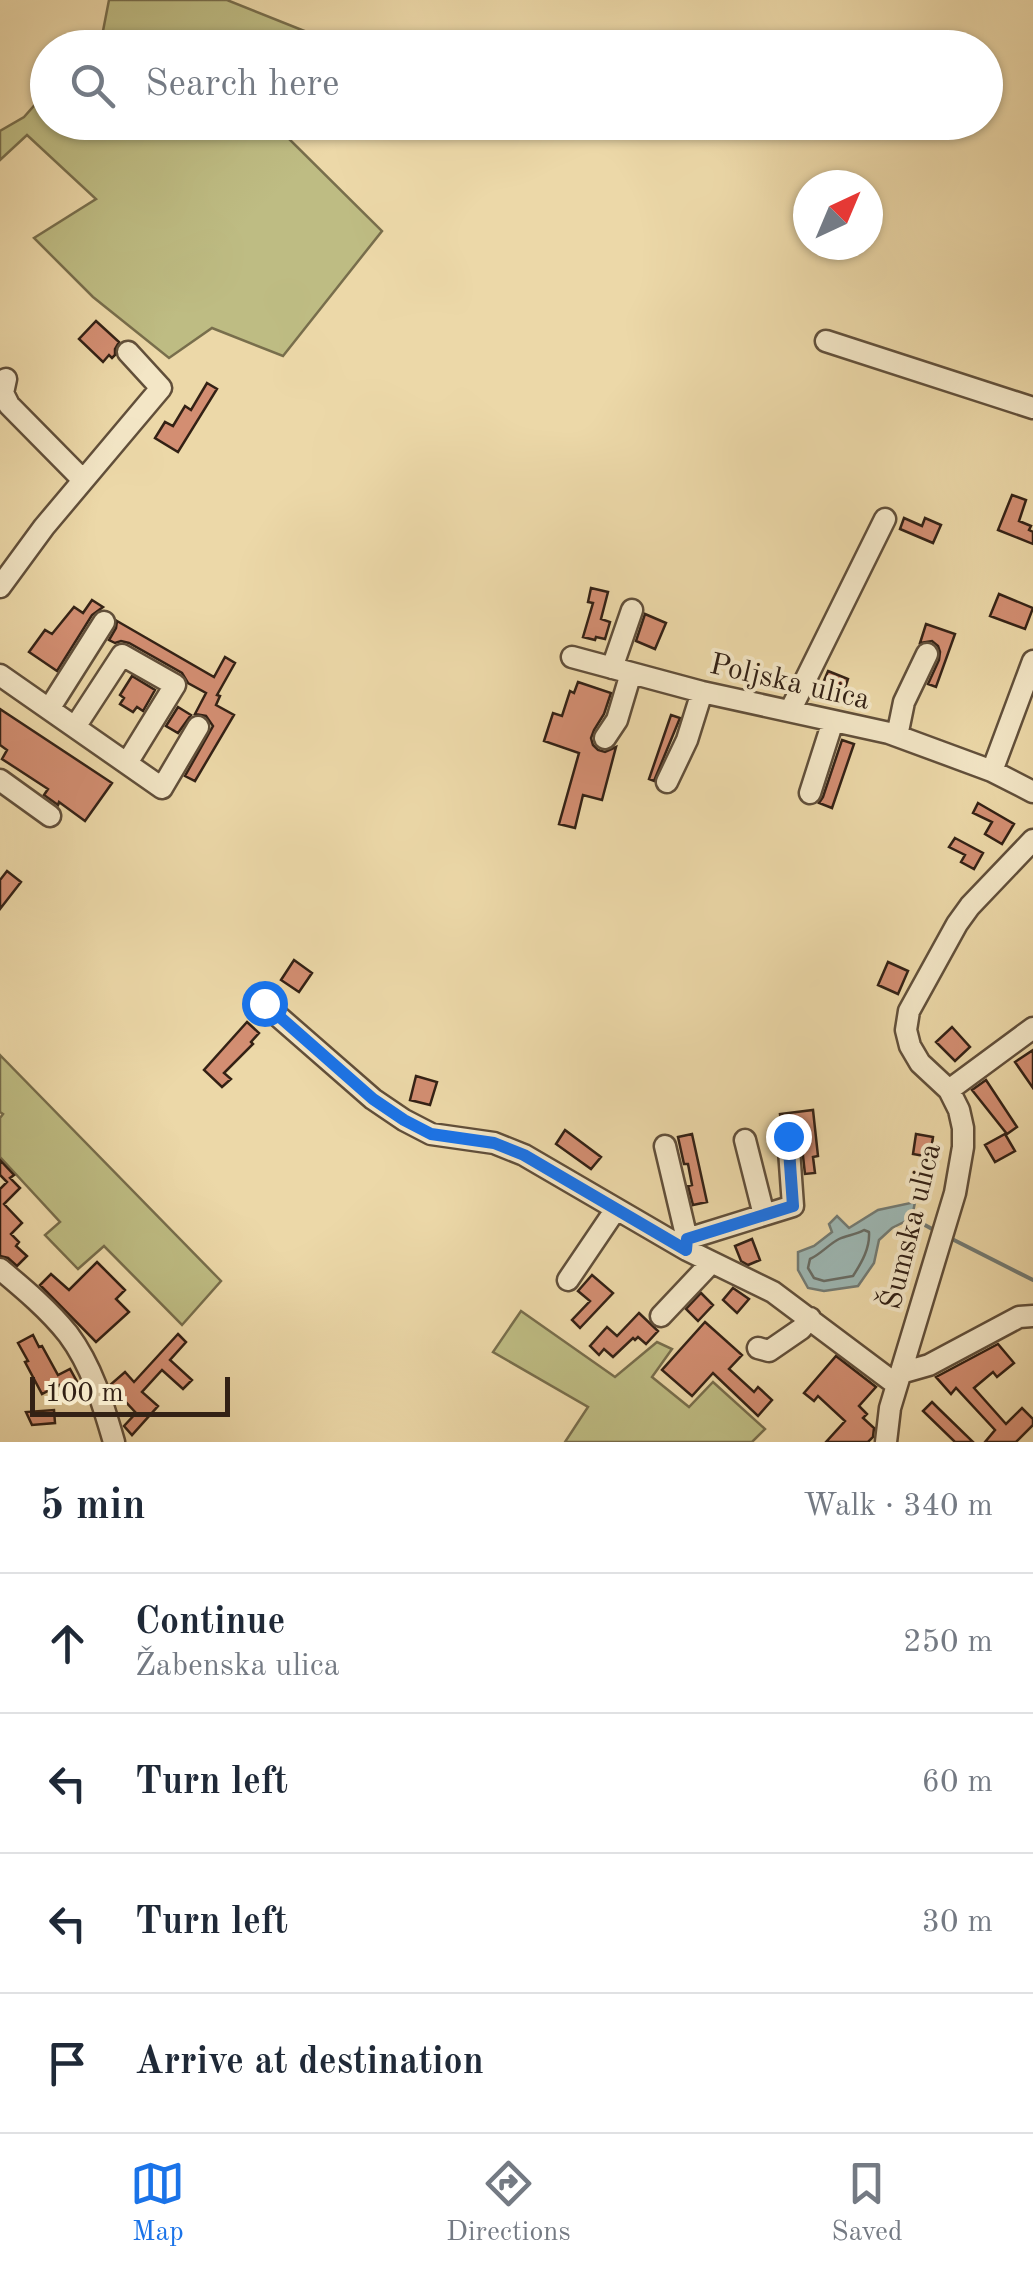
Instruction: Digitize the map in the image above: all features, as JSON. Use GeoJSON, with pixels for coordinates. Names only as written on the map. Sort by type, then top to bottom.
{"type":"FeatureCollection","features":[{"type":"Feature","properties":{"kind":"street"},"geometry":{"type":"LineString","coordinates":[[826,341],[1033,408]]}},
{"type":"Feature","properties":{"kind":"street"},"geometry":{"type":"LineString","coordinates":[[0,587],[82,480],[161,388],[128,352]]}},
{"type":"Feature","properties":{"kind":"street"},"geometry":{"type":"LineString","coordinates":[[6,379],[3,393],[10,405],[82,480]]}},
{"type":"Feature","properties":{"kind":"street"},"geometry":{"type":"LineString","coordinates":[[790,711],[885,519]]}},
{"type":"Feature","properties":{"kind":"street"},"geometry":{"type":"LineString","coordinates":[[605,738],[617,720],[632,610]]}},
{"type":"Feature","properties":{"kind":"street"},"geometry":{"type":"LineString","coordinates":[[48,709],[104,622]]}},
{"type":"Feature","properties":{"kind":"street"},"geometry":{"type":"LineString","coordinates":[[74,727],[122,654],[174,684],[127,763]]}},
{"type":"Feature","properties":{"kind":"street"},"geometry":{"type":"LineString","coordinates":[[896,736],[904,702],[927,654]]}},
{"type":"Feature","properties":{"kind":"street","name":"Poljska ulica"},"geometry":{"type":"LineString","coordinates":[[572,657],[702,692],[896,736],[992,770],[1033,792]]}},
{"type":"Feature","properties":{"kind":"street"},"geometry":{"type":"LineString","coordinates":[[992,770],[1033,661]]}},
{"type":"Feature","properties":{"kind":"street"},"geometry":{"type":"LineString","coordinates":[[0,675],[162,788],[198,727]]}},
{"type":"Feature","properties":{"kind":"street"},"geometry":{"type":"LineString","coordinates":[[667,782],[687,740],[702,692]]}},
{"type":"Feature","properties":{"kind":"street"},"geometry":{"type":"LineString","coordinates":[[810,793],[833,721]]}},
{"type":"Feature","properties":{"kind":"street"},"geometry":{"type":"LineString","coordinates":[[0,780],[50,816]]}},
{"type":"Feature","properties":{"kind":"street","name":"Šumska ulica"},"geometry":{"type":"LineString","coordinates":[[886,1442],[886,1428],[954,1193],[963,1147],[964,1128],[949,1090],[914,1054],[906,1030],[909,1011],[963,915],[996,876],[1030,847]]}},
{"type":"Feature","properties":{"kind":"street"},"geometry":{"type":"LineString","coordinates":[[264,1003],[373,1099],[404,1120],[431,1134],[494,1143],[524,1155],[687,1245],[711,1263],[774,1292],[899,1379],[1019,1318],[1033,1316]]}},
{"type":"Feature","properties":{"kind":"street"},"geometry":{"type":"LineString","coordinates":[[949,1090],[1033,1028]]}},
{"type":"Feature","properties":{"kind":"street"},"geometry":{"type":"LineString","coordinates":[[687,1245],[793,1206],[788,1136]]}},
{"type":"Feature","properties":{"kind":"street"},"geometry":{"type":"LineString","coordinates":[[746,1140],[764,1215]]}},
{"type":"Feature","properties":{"kind":"street"},"geometry":{"type":"LineString","coordinates":[[665,1146],[687,1245]]}},
{"type":"Feature","properties":{"kind":"street"},"geometry":{"type":"LineString","coordinates":[[568,1280],[616,1209]]}},
{"type":"Feature","properties":{"kind":"street"},"geometry":{"type":"LineString","coordinates":[[661,1316],[711,1263]]}},
{"type":"Feature","properties":{"kind":"street"},"geometry":{"type":"LineString","coordinates":[[0,1269],[67,1333],[100,1394],[114,1442]]}},
{"type":"Feature","properties":{"kind":"street"},"geometry":{"type":"LineString","coordinates":[[758,1348],[769,1352],[810,1318]]}},
{"type":"Feature","properties":{"kind":"shaded area"},"geometry":{"type":"Polygon","coordinates":[[[109,0],[227,0],[302,30],[103,30],[109,0]]]}},
{"type":"Feature","properties":{"kind":"shaded area"},"geometry":{"type":"Polygon","coordinates":[[[30,110],[30,138],[27,135],[0,160],[0,131],[30,110]]]}},
{"type":"Feature","properties":{"kind":"shaded area"},"geometry":{"type":"Polygon","coordinates":[[[32,140],[290,140],[382,231],[283,356],[212,328],[169,358],[93,297],[34,238],[96,199],[32,140]]]}},
{"type":"Feature","properties":{"kind":"shaded area"},"geometry":{"type":"Polygon","coordinates":[[[0,1055],[221,1281],[182,1325],[104,1246],[78,1269],[45,1235],[60,1222],[0,1157],[0,1055]]]}},
{"type":"Feature","properties":{"kind":"shaded area"},"geometry":{"type":"Polygon","coordinates":[[[521,1311],[615,1377],[657,1342],[672,1349],[652,1377],[689,1407],[713,1382],[765,1429],[752,1442],[565,1442],[588,1407],[493,1352],[521,1311]]]}},
{"type":"Feature","properties":{"kind":"water"},"geometry":{"type":"Polygon","coordinates":[[[915,1202],[912,1218],[879,1240],[874,1263],[858,1286],[824,1291],[808,1288],[798,1270],[798,1252],[832,1232],[829,1224],[837,1216],[849,1228],[878,1210],[915,1202]]]}},
{"type":"Feature","properties":{"kind":"building"},"geometry":{"type":"Polygon","coordinates":[[[96,321],[119,342],[115,355],[109,355],[103,362],[79,339],[96,321]]]}},
{"type":"Feature","properties":{"kind":"building"},"geometry":{"type":"Polygon","coordinates":[[[207,383],[217,389],[178,452],[155,438],[165,422],[173,426],[185,406],[191,410],[207,383]]]}},
{"type":"Feature","properties":{"kind":"building"},"geometry":{"type":"Polygon","coordinates":[[[1012,495],[1026,500],[1019,521],[1031,526],[1033,544],[998,530],[1012,495]]]}},
{"type":"Feature","properties":{"kind":"building"},"geometry":{"type":"Polygon","coordinates":[[[904,518],[922,526],[925,518],[941,525],[933,543],[900,529],[904,518]]]}},
{"type":"Feature","properties":{"kind":"building"},"geometry":{"type":"Polygon","coordinates":[[[591,588],[608,592],[601,619],[610,622],[605,639],[583,637],[593,603],[588,602],[591,588]]]}},
{"type":"Feature","properties":{"kind":"building"},"geometry":{"type":"Polygon","coordinates":[[[999,594],[1033,608],[1025,629],[990,616],[999,594]]]}},
{"type":"Feature","properties":{"kind":"building"},"geometry":{"type":"Polygon","coordinates":[[[92,600],[103,607],[92,615],[57,671],[29,652],[45,630],[52,634],[74,607],[83,613],[92,600]]]}},
{"type":"Feature","properties":{"kind":"building"},"geometry":{"type":"Polygon","coordinates":[[[645,614],[666,623],[655,649],[636,641],[645,614]]]}},
{"type":"Feature","properties":{"kind":"building"},"geometry":{"type":"Polygon","coordinates":[[[117,621],[214,677],[225,657],[235,663],[217,695],[220,696],[216,705],[234,715],[195,781],[185,776],[213,726],[206,716],[195,714],[206,693],[188,683],[182,673],[129,643],[109,640],[117,621]]]}},
{"type":"Feature","properties":{"kind":"building"},"geometry":{"type":"Polygon","coordinates":[[[926,624],[955,634],[936,687],[928,684],[940,652],[932,641],[920,643],[926,624]]]}},
{"type":"Feature","properties":{"kind":"building"},"geometry":{"type":"Polygon","coordinates":[[[828,671],[848,679],[841,700],[821,688],[828,671]]]}},
{"type":"Feature","properties":{"kind":"building"},"geometry":{"type":"Polygon","coordinates":[[[132,676],[155,690],[143,711],[137,707],[133,712],[120,704],[124,698],[120,695],[132,676]]]}},
{"type":"Feature","properties":{"kind":"building"},"geometry":{"type":"Polygon","coordinates":[[[578,682],[611,693],[591,738],[598,750],[605,752],[616,747],[602,800],[583,795],[575,828],[559,824],[579,753],[544,741],[553,713],[562,716],[570,691],[574,693],[578,682]]]}},
{"type":"Feature","properties":{"kind":"building"},"geometry":{"type":"Polygon","coordinates":[[[178,707],[191,715],[178,733],[166,726],[178,707]]]}},
{"type":"Feature","properties":{"kind":"building"},"geometry":{"type":"Polygon","coordinates":[[[0,709],[112,783],[85,821],[44,795],[48,789],[2,759],[7,750],[0,745],[0,709]]]}},
{"type":"Feature","properties":{"kind":"building"},"geometry":{"type":"Polygon","coordinates":[[[671,715],[680,718],[654,781],[649,779],[671,715]]]}},
{"type":"Feature","properties":{"kind":"building"},"geometry":{"type":"Polygon","coordinates":[[[842,740],[854,744],[832,808],[819,803],[842,740]]]}},
{"type":"Feature","properties":{"kind":"building"},"geometry":{"type":"Polygon","coordinates":[[[978,803],[1014,824],[1002,844],[985,834],[992,822],[973,813],[978,803]]]}},
{"type":"Feature","properties":{"kind":"building"},"geometry":{"type":"Polygon","coordinates":[[[955,838],[983,853],[974,869],[961,862],[965,855],[949,847],[955,838]]]}},
{"type":"Feature","properties":{"kind":"building"},"geometry":{"type":"Polygon","coordinates":[[[7,871],[21,882],[0,909],[0,880],[7,871]]]}},
{"type":"Feature","properties":{"kind":"building"},"geometry":{"type":"Polygon","coordinates":[[[294,960],[312,973],[299,992],[281,980],[294,960]]]}},
{"type":"Feature","properties":{"kind":"building"},"geometry":{"type":"Polygon","coordinates":[[[888,962],[908,971],[898,994],[878,985],[888,962]]]}},
{"type":"Feature","properties":{"kind":"building"},"geometry":{"type":"Polygon","coordinates":[[[247,1022],[259,1033],[224,1073],[231,1079],[222,1087],[204,1070],[247,1022]]]}},
{"type":"Feature","properties":{"kind":"building"},"geometry":{"type":"Polygon","coordinates":[[[952,1027],[970,1047],[955,1061],[936,1042],[952,1027]]]}},
{"type":"Feature","properties":{"kind":"building"},"geometry":{"type":"Polygon","coordinates":[[[1033,1050],[1033,1088],[1015,1062],[1033,1050]]]}},
{"type":"Feature","properties":{"kind":"building"},"geometry":{"type":"Polygon","coordinates":[[[416,1076],[437,1082],[430,1105],[410,1100],[416,1076]]]}},
{"type":"Feature","properties":{"kind":"building"},"geometry":{"type":"Polygon","coordinates":[[[986,1080],[1017,1127],[1007,1134],[972,1090],[986,1080]]]}},
{"type":"Feature","properties":{"kind":"building"},"geometry":{"type":"Polygon","coordinates":[[[813,1110],[818,1156],[813,1157],[815,1173],[805,1174],[800,1129],[793,1123],[781,1124],[780,1114],[813,1110]]]}},
{"type":"Feature","properties":{"kind":"building"},"geometry":{"type":"Polygon","coordinates":[[[565,1130],[601,1157],[591,1169],[556,1144],[565,1130]]]}},
{"type":"Feature","properties":{"kind":"building"},"geometry":{"type":"Polygon","coordinates":[[[692,1134],[707,1202],[693,1205],[688,1164],[684,1164],[678,1137],[692,1134]]]}},
{"type":"Feature","properties":{"kind":"building"},"geometry":{"type":"Polygon","coordinates":[[[916,1134],[933,1137],[930,1157],[913,1154],[916,1134]]]}},
{"type":"Feature","properties":{"kind":"building"},"geometry":{"type":"Polygon","coordinates":[[[1005,1134],[1015,1151],[995,1162],[985,1145],[1005,1134]]]}},
{"type":"Feature","properties":{"kind":"building"},"geometry":{"type":"Polygon","coordinates":[[[0,1160],[20,1188],[4,1204],[22,1223],[11,1234],[19,1242],[16,1246],[27,1256],[17,1266],[0,1256],[0,1189],[7,1182],[0,1175],[0,1160]]]}},
{"type":"Feature","properties":{"kind":"building"},"geometry":{"type":"Polygon","coordinates":[[[752,1239],[760,1260],[748,1265],[741,1261],[735,1246],[752,1239]]]}},
{"type":"Feature","properties":{"kind":"building"},"geometry":{"type":"Polygon","coordinates":[[[97,1262],[125,1290],[116,1299],[129,1312],[96,1342],[40,1285],[51,1274],[69,1290],[97,1262]]]}},
{"type":"Feature","properties":{"kind":"building"},"geometry":{"type":"Polygon","coordinates":[[[592,1275],[613,1293],[580,1328],[572,1320],[590,1301],[578,1291],[592,1275]]]}},
{"type":"Feature","properties":{"kind":"building"},"geometry":{"type":"Polygon","coordinates":[[[733,1288],[749,1299],[737,1313],[723,1300],[733,1288]]]}},
{"type":"Feature","properties":{"kind":"building"},"geometry":{"type":"Polygon","coordinates":[[[701,1293],[713,1305],[698,1321],[686,1309],[701,1293]]]}},
{"type":"Feature","properties":{"kind":"building"},"geometry":{"type":"Polygon","coordinates":[[[639,1313],[658,1331],[646,1344],[638,1337],[633,1338],[613,1357],[604,1349],[599,1355],[590,1346],[607,1327],[617,1336],[639,1313]]]}},
{"type":"Feature","properties":{"kind":"building"},"geometry":{"type":"Polygon","coordinates":[[[705,1322],[742,1355],[729,1369],[754,1392],[758,1387],[772,1400],[758,1416],[713,1373],[692,1396],[662,1370],[705,1322]]]}},
{"type":"Feature","properties":{"kind":"building"},"geometry":{"type":"Polygon","coordinates":[[[178,1334],[186,1342],[170,1360],[192,1380],[183,1389],[162,1370],[142,1392],[158,1406],[132,1435],[124,1426],[136,1413],[110,1385],[125,1372],[134,1382],[178,1334]]]}},
{"type":"Feature","properties":{"kind":"building"},"geometry":{"type":"Polygon","coordinates":[[[33,1335],[58,1375],[70,1369],[80,1387],[64,1395],[59,1385],[42,1394],[18,1343],[33,1335]]]}},
{"type":"Feature","properties":{"kind":"building"},"geometry":{"type":"Polygon","coordinates":[[[998,1344],[1014,1363],[997,1377],[993,1372],[974,1388],[1006,1424],[1022,1408],[1033,1419],[1033,1425],[1016,1442],[985,1442],[995,1430],[956,1388],[951,1394],[936,1377],[998,1344]]]}},
{"type":"Feature","properties":{"kind":"building"},"geometry":{"type":"Polygon","coordinates":[[[836,1356],[876,1387],[859,1406],[867,1414],[863,1418],[874,1428],[868,1442],[826,1442],[845,1421],[818,1396],[814,1401],[804,1393],[836,1356]]]}},
{"type":"Feature","properties":{"kind":"building"},"geometry":{"type":"Polygon","coordinates":[[[932,1402],[973,1442],[955,1442],[923,1411],[932,1402]]]}},
{"type":"Feature","properties":{"kind":"building"},"geometry":{"type":"Polygon","coordinates":[[[54,1410],[55,1423],[32,1425],[26,1412],[54,1410]]]}},
{"type":"Feature","properties":{"kind":"waterway"},"geometry":{"type":"LineString","coordinates":[[912,1218],[934,1230]]}},
{"type":"Feature","properties":{"kind":"waterway"},"geometry":{"type":"LineString","coordinates":[[952,1239],[1033,1280]]}},
{"type":"Feature","properties":{"kind":"route"},"geometry":{"type":"LineString","coordinates":[[264,1003],[373,1099],[404,1120],[431,1134],[494,1143],[524,1155],[686,1250],[687,1239],[793,1206],[788,1136]]}}]}
